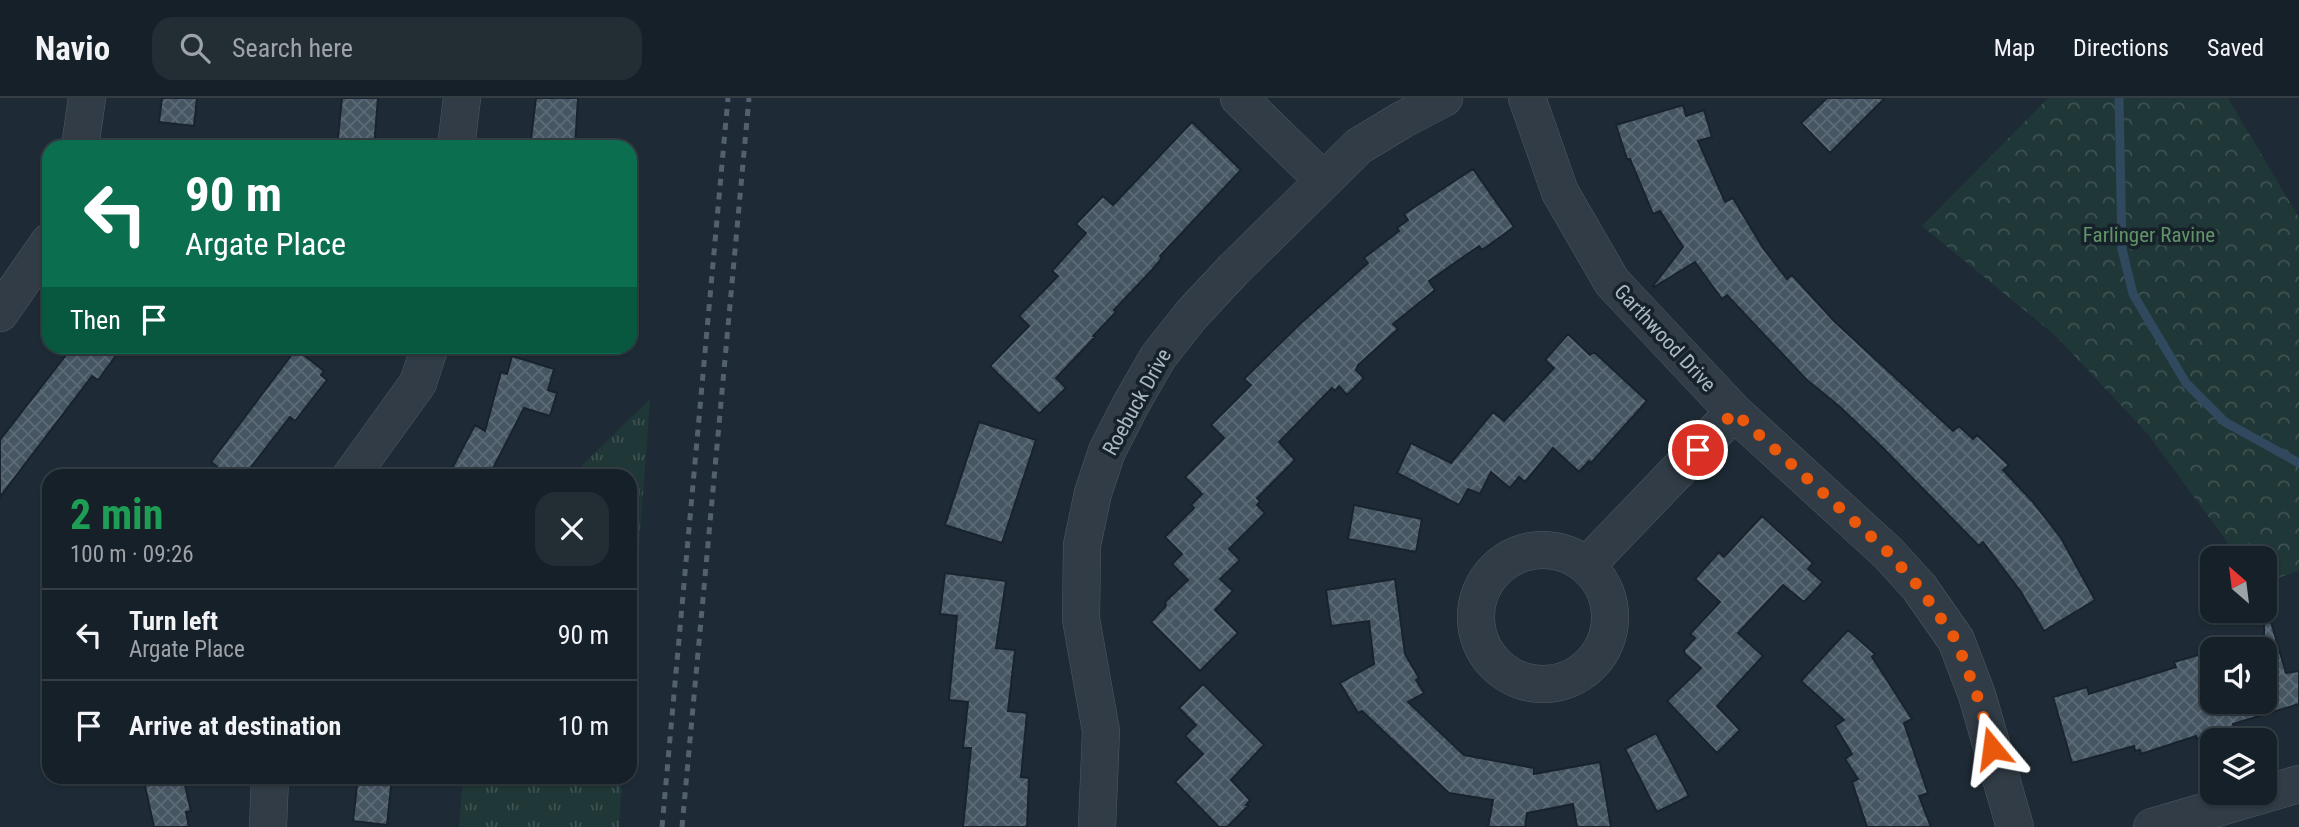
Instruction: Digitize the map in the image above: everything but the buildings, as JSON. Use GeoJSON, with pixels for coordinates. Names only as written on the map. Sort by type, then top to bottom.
{"type":"FeatureCollection","features":[{"type":"Feature","properties":{"kind":"street"},"geometry":{"type":"LineString","coordinates":[[81,140],[87,98]]}},
{"type":"Feature","properties":{"kind":"street"},"geometry":{"type":"LineString","coordinates":[[458,140],[462,98]]}},
{"type":"Feature","properties":{"kind":"street"},"geometry":{"type":"LineString","coordinates":[[1239,98],[1323,180]]}},
{"type":"Feature","properties":{"kind":"street","name":"Roebuck Drive"},"geometry":{"type":"LineString","coordinates":[[1104,822],[1101,731],[1081,619],[1082,545],[1093,492],[1107,452],[1158,357],[1192,314],[1234,269],[1359,146],[1444,98]]}},
{"type":"Feature","properties":{"kind":"street","name":"Garthwood Drive"},"geometry":{"type":"LineString","coordinates":[[1527,98],[1560,192],[1612,282],[1734,412],[1888,552],[1919,587],[1956,640],[1977,695],[2015,827]]}},
{"type":"Feature","properties":{"kind":"street"},"geometry":{"type":"LineString","coordinates":[[0,313],[42,252]]}},
{"type":"Feature","properties":{"kind":"street"},"geometry":{"type":"LineString","coordinates":[[356,469],[418,383],[427,354]]}},
{"type":"Feature","properties":{"kind":"street"},"geometry":{"type":"LineString","coordinates":[[1587,565],[1734,412]]}},
{"type":"Feature","properties":{"kind":"street"},"geometry":{"type":"LineString","coordinates":[[268,827],[270,784]]}},
{"type":"Feature","properties":{"kind":"street"},"geometry":{"type":"LineString","coordinates":[[2152,827],[2299,784]]}},
{"type":"Feature","properties":{"kind":"green space","name":"Farlinger Ravine"},"geometry":{"type":"Polygon","coordinates":[[[2048,98],[2228,98],[2299,218],[2299,571],[2277,578],[2277,546],[2229,546],[2147,433],[2056,336],[1922,226],[2048,98]]]}},
{"type":"Feature","properties":{"kind":"green space"},"geometry":{"type":"Polygon","coordinates":[[[650,399],[637,576],[637,469],[578,469],[650,399]]]}},
{"type":"Feature","properties":{"kind":"green space"},"geometry":{"type":"Polygon","coordinates":[[[462,784],[622,784],[619,827],[459,827],[462,784]]]}},
{"type":"Feature","properties":{"kind":"waterway"},"geometry":{"type":"LineString","coordinates":[[2119,98],[2122,249],[2133,294],[2186,383],[2225,422],[2299,463]]}},
{"type":"Feature","properties":{"kind":"railway"},"geometry":{"type":"LineString","coordinates":[[662,827],[728,98]]}},
{"type":"Feature","properties":{"kind":"railway"},"geometry":{"type":"LineString","coordinates":[[682,827],[749,98]]}},
{"type":"Feature","properties":{"kind":"route"},"geometry":{"type":"LineString","coordinates":[[1698,450],[1734,412],[1888,552],[1919,587],[1956,640],[1977,695],[1992,748]]}}]}
